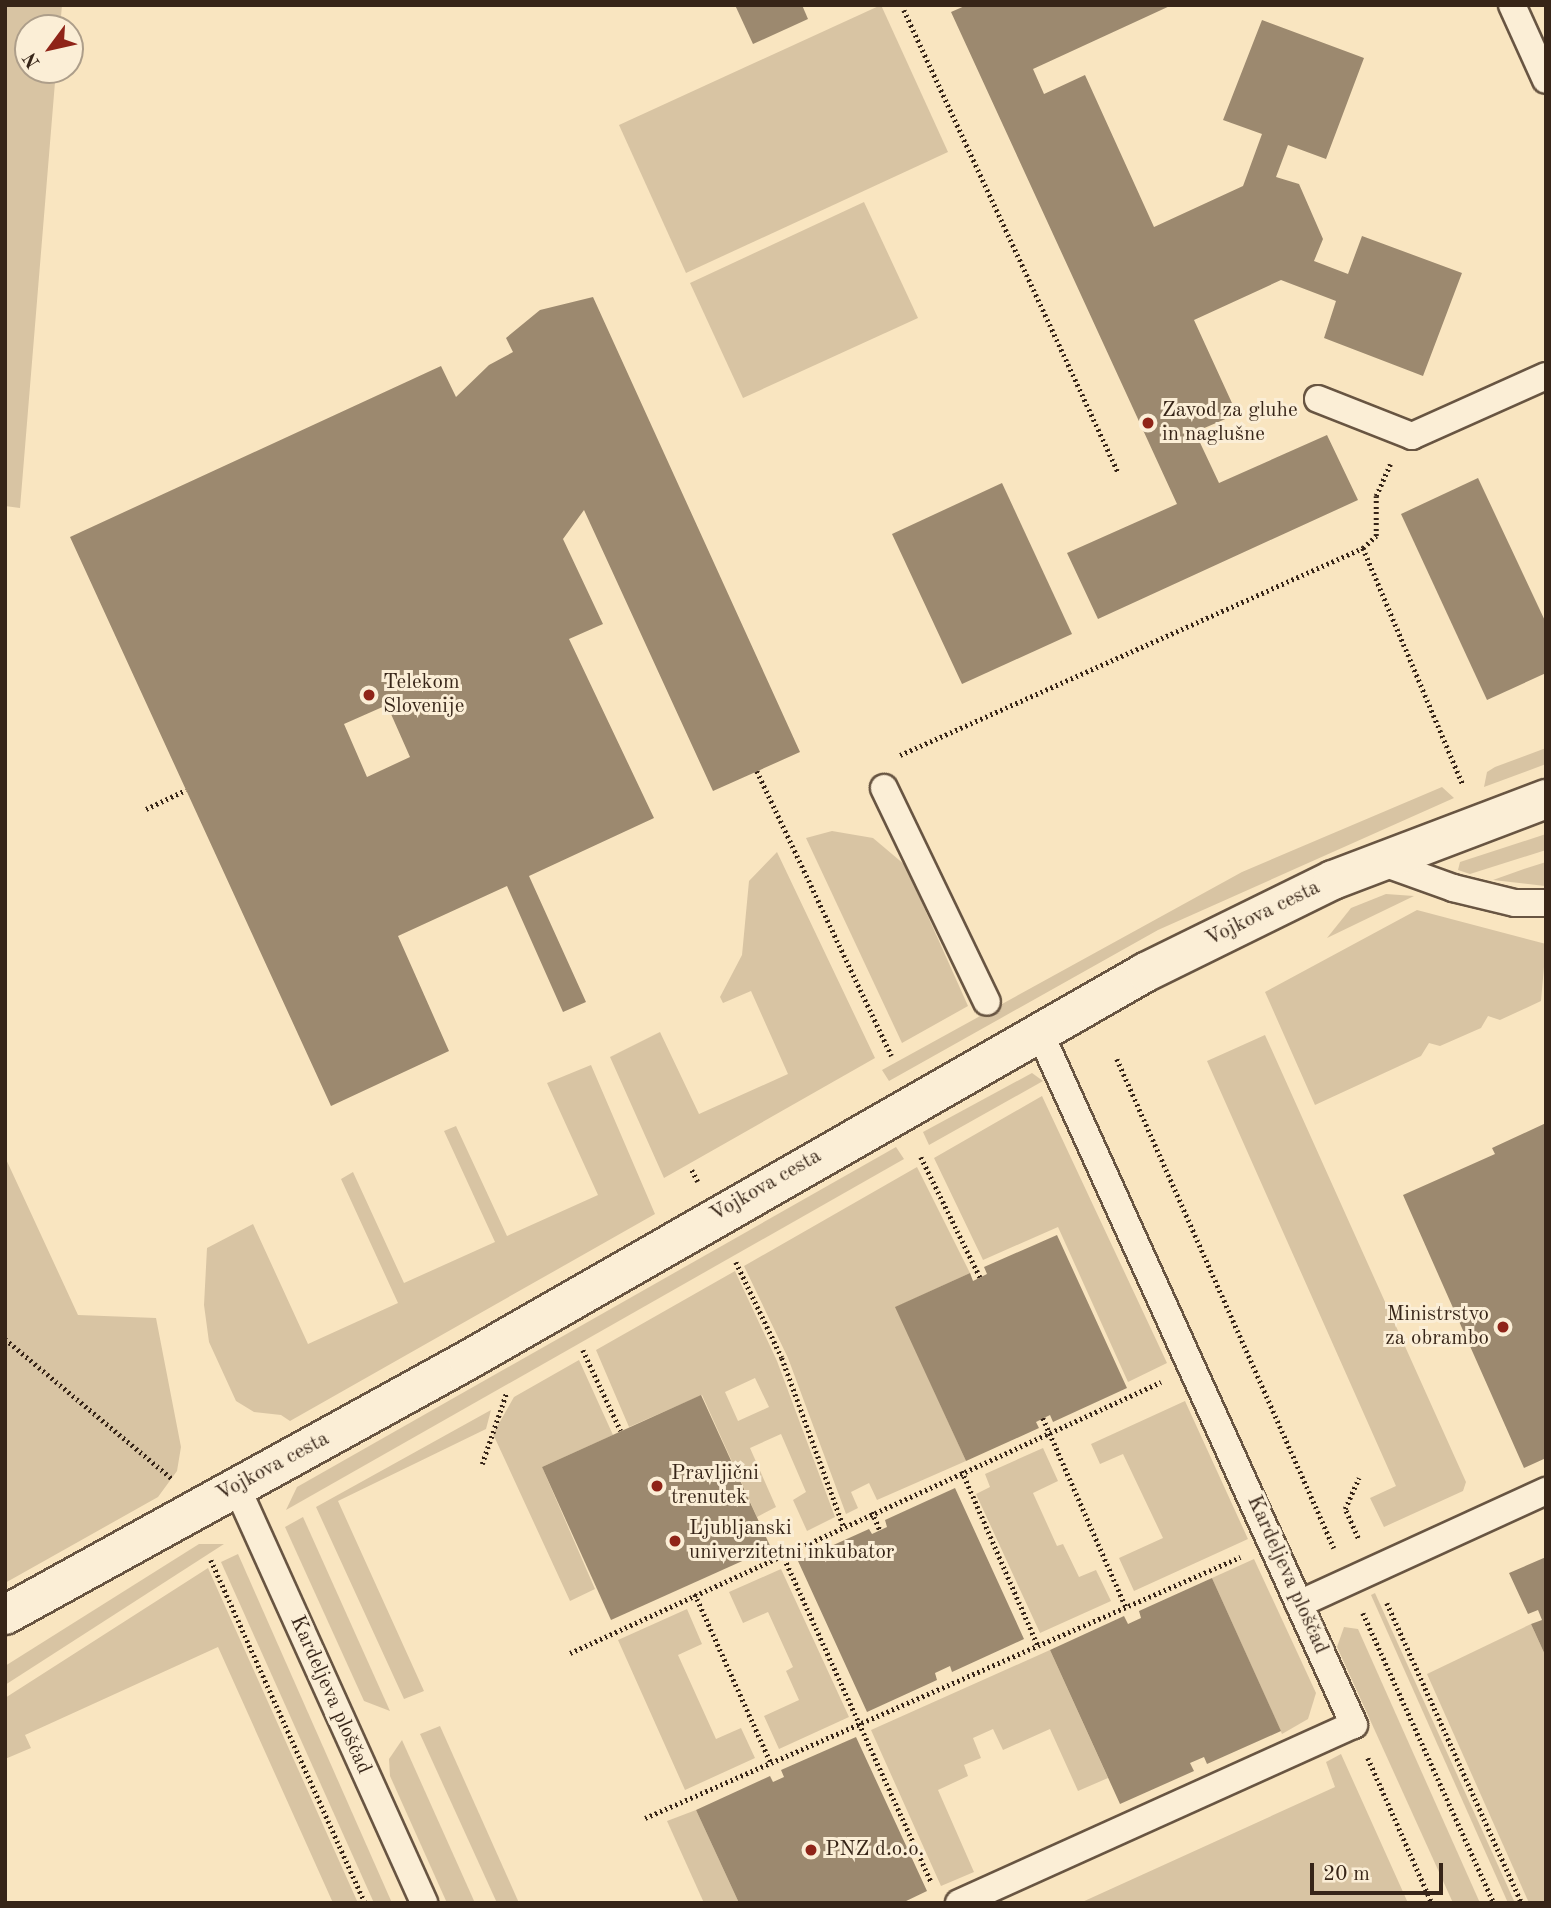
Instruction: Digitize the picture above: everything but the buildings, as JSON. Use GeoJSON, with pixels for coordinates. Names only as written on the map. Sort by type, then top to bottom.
{"type":"FeatureCollection","features":[{"type":"Feature","properties":{"kind":"street","name":"Vojkova cesta"},"geometry":{"type":"LineString","coordinates":[[5,1615],[237,1488],[1039,1031],[1261,914],[1377,861],[1477,821],[1546,799]]}},
{"type":"Feature","properties":{"kind":"lane"},"geometry":{"type":"LineString","coordinates":[[1512,5],[1546,80]]}},
{"type":"Feature","properties":{"kind":"lane"},"geometry":{"type":"LineString","coordinates":[[1318,399],[1412,436],[1546,376]]}},
{"type":"Feature","properties":{"kind":"lane"},"geometry":{"type":"LineString","coordinates":[[884,788],[986,1002]]}},
{"type":"Feature","properties":{"kind":"lane"},"geometry":{"type":"LineString","coordinates":[[1377,861],[1453,888],[1516,903],[1546,903]]}},
{"type":"Feature","properties":{"kind":"lane","name":"Kardeljeva ploščad"},"geometry":{"type":"LineString","coordinates":[[959,1903],[1354,1725],[1039,1031]]}},
{"type":"Feature","properties":{"kind":"lane","name":"Kardeljeva ploščad"},"geometry":{"type":"LineString","coordinates":[[237,1488],[424,1903]]}},
{"type":"Feature","properties":{"kind":"lane"},"geometry":{"type":"LineString","coordinates":[[1299,1604],[1546,1491]]}},
{"type":"Feature","properties":{"kind":"path"},"geometry":{"type":"LineString","coordinates":[[904,10],[1119,474]]}},
{"type":"Feature","properties":{"kind":"path"},"geometry":{"type":"LineString","coordinates":[[894,757],[1363,548],[1376,536],[1376,496],[1387,468],[1412,436]]}},
{"type":"Feature","properties":{"kind":"path"},"geometry":{"type":"LineString","coordinates":[[1363,548],[1477,821]]}},
{"type":"Feature","properties":{"kind":"path"},"geometry":{"type":"LineString","coordinates":[[757,771],[892,1056]]}},
{"type":"Feature","properties":{"kind":"path"},"geometry":{"type":"LineString","coordinates":[[146,809],[186,790]]}},
{"type":"Feature","properties":{"kind":"path"},"geometry":{"type":"LineString","coordinates":[[1116,1059],[1361,1576],[1522,1903]]}},
{"type":"Feature","properties":{"kind":"path"},"geometry":{"type":"LineString","coordinates":[[920,1157],[980,1277]]}},
{"type":"Feature","properties":{"kind":"path"},"geometry":{"type":"LineString","coordinates":[[736,1262],[782,1359],[843,1525]]}},
{"type":"Feature","properties":{"kind":"path"},"geometry":{"type":"LineString","coordinates":[[5,1339],[85,1401],[202,1505]]}},
{"type":"Feature","properties":{"kind":"path"},"geometry":{"type":"LineString","coordinates":[[583,1350],[621,1431]]}},
{"type":"Feature","properties":{"kind":"path"},"geometry":{"type":"LineString","coordinates":[[570,1653],[843,1525],[1194,1368]]}},
{"type":"Feature","properties":{"kind":"path"},"geometry":{"type":"LineString","coordinates":[[482,1464],[506,1394]]}},
{"type":"Feature","properties":{"kind":"path"},"geometry":{"type":"LineString","coordinates":[[1043,1418],[1126,1607]]}},
{"type":"Feature","properties":{"kind":"path"},"geometry":{"type":"LineString","coordinates":[[962,1471],[1038,1646]]}},
{"type":"Feature","properties":{"kind":"path"},"geometry":{"type":"LineString","coordinates":[[1359,1478],[1345,1509],[1361,1576],[1494,1903]]}},
{"type":"Feature","properties":{"kind":"path"},"geometry":{"type":"LineString","coordinates":[[872,1512],[880,1530]]}},
{"type":"Feature","properties":{"kind":"path"},"geometry":{"type":"LineString","coordinates":[[645,1818],[1273,1543]]}},
{"type":"Feature","properties":{"kind":"path"},"geometry":{"type":"LineString","coordinates":[[782,1553],[862,1723],[935,1890]]}},
{"type":"Feature","properties":{"kind":"path"},"geometry":{"type":"LineString","coordinates":[[211,1560],[365,1903]]}},
{"type":"Feature","properties":{"kind":"path"},"geometry":{"type":"LineString","coordinates":[[695,1594],[771,1763]]}},
{"type":"Feature","properties":{"kind":"path"},"geometry":{"type":"LineString","coordinates":[[1371,1765],[1432,1903]]}},
{"type":"Feature","properties":{"kind":"shaded area"},"geometry":{"type":"Polygon","coordinates":[[[5,5],[62,5],[61,14],[14,14],[14,84],[55,84],[20,508],[5,506],[5,5]]]}},
{"type":"Feature","properties":{"kind":"shaded area"},"geometry":{"type":"Polygon","coordinates":[[[881,5],[948,152],[686,273],[619,125],[881,5]]]}},
{"type":"Feature","properties":{"kind":"shaded area"},"geometry":{"type":"Polygon","coordinates":[[[864,202],[918,318],[743,398],[690,283],[864,202]]]}},
{"type":"Feature","properties":{"kind":"shaded area"},"geometry":{"type":"Polygon","coordinates":[[[1546,748],[1546,764],[1484,787],[1487,772],[1546,748]]]}},
{"type":"Feature","properties":{"kind":"shaded area"},"geometry":{"type":"Polygon","coordinates":[[[1442,787],[1454,798],[1158,930],[889,1081],[882,1070],[1242,872],[1442,787]]]}},
{"type":"Feature","properties":{"kind":"shaded area"},"geometry":{"type":"Polygon","coordinates":[[[832,831],[873,838],[905,865],[968,1006],[902,1043],[806,838],[832,831]]]}},
{"type":"Feature","properties":{"kind":"shaded area"},"geometry":{"type":"Polygon","coordinates":[[[1546,834],[1546,850],[1470,874],[1458,870],[1460,862],[1546,834]]]}},
{"type":"Feature","properties":{"kind":"shaded area"},"geometry":{"type":"Polygon","coordinates":[[[777,852],[875,1058],[664,1178],[610,1057],[660,1032],[699,1114],[788,1074],[751,991],[723,1003],[720,997],[742,955],[749,881],[777,852]]]}},
{"type":"Feature","properties":{"kind":"shaded area"},"geometry":{"type":"Polygon","coordinates":[[[1546,862],[1545,886],[1493,880],[1527,868],[1546,862]]]}},
{"type":"Feature","properties":{"kind":"shaded area"},"geometry":{"type":"Polygon","coordinates":[[[1386,894],[1414,896],[1327,938],[1351,908],[1386,894]]]}},
{"type":"Feature","properties":{"kind":"shaded area"},"geometry":{"type":"Polygon","coordinates":[[[1417,910],[1546,944],[1541,1001],[1500,1020],[1488,1016],[1481,1028],[1440,1046],[1429,1043],[1421,1056],[1315,1105],[1265,992],[1417,910]]]}},
{"type":"Feature","properties":{"kind":"shaded area"},"geometry":{"type":"Polygon","coordinates":[[[1265,1035],[1466,1482],[1463,1491],[1384,1527],[1370,1498],[1396,1486],[1207,1061],[1265,1035]]]}},
{"type":"Feature","properties":{"kind":"shaded area"},"geometry":{"type":"Polygon","coordinates":[[[591,1065],[655,1214],[290,1421],[281,1415],[254,1412],[236,1401],[209,1342],[204,1305],[207,1248],[253,1224],[308,1344],[398,1303],[341,1179],[353,1172],[404,1283],[495,1242],[444,1131],[456,1126],[507,1236],[598,1195],[547,1083],[591,1065]]]}},
{"type":"Feature","properties":{"kind":"shaded area"},"geometry":{"type":"Polygon","coordinates":[[[1032,1073],[1043,1081],[929,1145],[923,1132],[1032,1073]]]}},
{"type":"Feature","properties":{"kind":"shaded area"},"geometry":{"type":"Polygon","coordinates":[[[1042,1096],[1167,1363],[1128,1382],[1058,1227],[983,1260],[934,1158],[1042,1096]]]}},
{"type":"Feature","properties":{"kind":"shaded area"},"geometry":{"type":"Polygon","coordinates":[[[896,1147],[904,1159],[286,1510],[297,1487],[896,1147]]]}},
{"type":"Feature","properties":{"kind":"shaded area"},"geometry":{"type":"Polygon","coordinates":[[[5,1157],[78,1315],[156,1318],[181,1447],[177,1471],[158,1497],[5,1583],[5,1157]]]}},
{"type":"Feature","properties":{"kind":"shaded area"},"geometry":{"type":"Polygon","coordinates":[[[917,1167],[970,1273],[896,1307],[966,1461],[877,1500],[869,1483],[851,1492],[858,1508],[846,1514],[788,1358],[744,1266],[917,1167]]]}},
{"type":"Feature","properties":{"kind":"shaded area"},"geometry":{"type":"Polygon","coordinates":[[[735,1271],[777,1361],[835,1517],[807,1531],[793,1500],[806,1492],[781,1434],[750,1448],[776,1507],[757,1517],[702,1395],[629,1427],[596,1350],[735,1271]],[[755,1378],[725,1392],[738,1421],[769,1407],[755,1378]]]}},
{"type":"Feature","properties":{"kind":"shaded area"},"geometry":{"type":"Polygon","coordinates":[[[579,1360],[613,1435],[542,1467],[595,1589],[570,1601],[493,1434],[514,1397],[579,1360]]]}},
{"type":"Feature","properties":{"kind":"shaded area"},"geometry":{"type":"Polygon","coordinates":[[[1185,1401],[1248,1539],[1134,1591],[1119,1558],[1163,1538],[1123,1454],[1100,1464],[1091,1444],[1185,1401]]]}},
{"type":"Feature","properties":{"kind":"shaded area"},"geometry":{"type":"Polygon","coordinates":[[[491,1410],[486,1429],[338,1501],[424,1691],[404,1699],[316,1507],[491,1410]]]}},
{"type":"Feature","properties":{"kind":"shaded area"},"geometry":{"type":"Polygon","coordinates":[[[1043,1448],[1058,1481],[1033,1493],[1057,1546],[1063,1544],[1079,1577],[1096,1570],[1111,1601],[1040,1633],[976,1494],[990,1487],[985,1474],[1043,1448]]]}},
{"type":"Feature","properties":{"kind":"shaded area"},"geometry":{"type":"Polygon","coordinates":[[[303,1517],[390,1711],[364,1701],[285,1527],[303,1517]]]}},
{"type":"Feature","properties":{"kind":"shaded area"},"geometry":{"type":"Polygon","coordinates":[[[199,1544],[224,1544],[5,1685],[5,1666],[199,1544]]]}},
{"type":"Feature","properties":{"kind":"shaded area"},"geometry":{"type":"Polygon","coordinates":[[[238,1554],[392,1903],[374,1903],[221,1562],[238,1554]]]}},
{"type":"Feature","properties":{"kind":"shaded area"},"geometry":{"type":"Polygon","coordinates":[[[1254,1559],[1316,1693],[1308,1719],[1282,1734],[1212,1578],[1254,1559]]]}},
{"type":"Feature","properties":{"kind":"shaded area"},"geometry":{"type":"Polygon","coordinates":[[[208,1568],[358,1903],[333,1903],[218,1647],[25,1735],[31,1748],[5,1759],[5,1698],[208,1568]]]}},
{"type":"Feature","properties":{"kind":"shaded area"},"geometry":{"type":"Polygon","coordinates":[[[781,1569],[849,1717],[779,1749],[764,1716],[799,1700],[786,1671],[793,1667],[768,1612],[743,1623],[729,1592],[781,1569]]]}},
{"type":"Feature","properties":{"kind":"shaded area"},"geometry":{"type":"Polygon","coordinates":[[[1375,1593],[1515,1903],[1508,1903],[1371,1595],[1375,1593]]]}},
{"type":"Feature","properties":{"kind":"shaded area"},"geometry":{"type":"Polygon","coordinates":[[[687,1609],[702,1644],[678,1655],[716,1739],[741,1728],[755,1758],[685,1790],[618,1640],[687,1609]]]}},
{"type":"Feature","properties":{"kind":"shaded area"},"geometry":{"type":"Polygon","coordinates":[[[1531,1624],[1546,1657],[1546,1903],[1529,1903],[1427,1674],[1531,1624]]]}},
{"type":"Feature","properties":{"kind":"shaded area"},"geometry":{"type":"Polygon","coordinates":[[[1344,1627],[1358,1629],[1480,1903],[1453,1903],[1337,1647],[1344,1627]]]}},
{"type":"Feature","properties":{"kind":"shaded area"},"geometry":{"type":"Polygon","coordinates":[[[1050,1650],[1108,1778],[1078,1791],[1050,1729],[1003,1750],[993,1729],[973,1738],[981,1758],[964,1765],[968,1776],[938,1790],[974,1872],[941,1886],[871,1730],[1050,1650]]]}},
{"type":"Feature","properties":{"kind":"shaded area"},"geometry":{"type":"Polygon","coordinates":[[[440,1726],[519,1903],[497,1903],[420,1734],[440,1726]]]}},
{"type":"Feature","properties":{"kind":"shaded area"},"geometry":{"type":"Polygon","coordinates":[[[402,1740],[475,1903],[447,1903],[390,1776],[389,1759],[402,1740]]]}},
{"type":"Feature","properties":{"kind":"shaded area"},"geometry":{"type":"Polygon","coordinates":[[[1341,1754],[1408,1903],[1080,1903],[1335,1787],[1326,1762],[1341,1754]]]}},
{"type":"Feature","properties":{"kind":"shaded area"},"geometry":{"type":"Polygon","coordinates":[[[696,1810],[739,1903],[704,1903],[667,1821],[696,1810]]]}},
{"type":"Feature","properties":{"kind":"place","name":"Zavod za gluhe in naglušne"},"geometry":{"type":"Point","coordinates":[1148,423]}},
{"type":"Feature","properties":{"kind":"place","name":"Telekom Slovenije"},"geometry":{"type":"Point","coordinates":[369,695]}},
{"type":"Feature","properties":{"kind":"place","name":"Ministrstvo za obrambo"},"geometry":{"type":"Point","coordinates":[1503,1327]}},
{"type":"Feature","properties":{"kind":"place","name":"Pravljični trenutek"},"geometry":{"type":"Point","coordinates":[657,1486]}},
{"type":"Feature","properties":{"kind":"place","name":"Ljubljanski univerzitetni inkubator"},"geometry":{"type":"Point","coordinates":[675,1541]}},
{"type":"Feature","properties":{"kind":"place","name":"PNZ d.o.o."},"geometry":{"type":"Point","coordinates":[811,1850]}}]}
